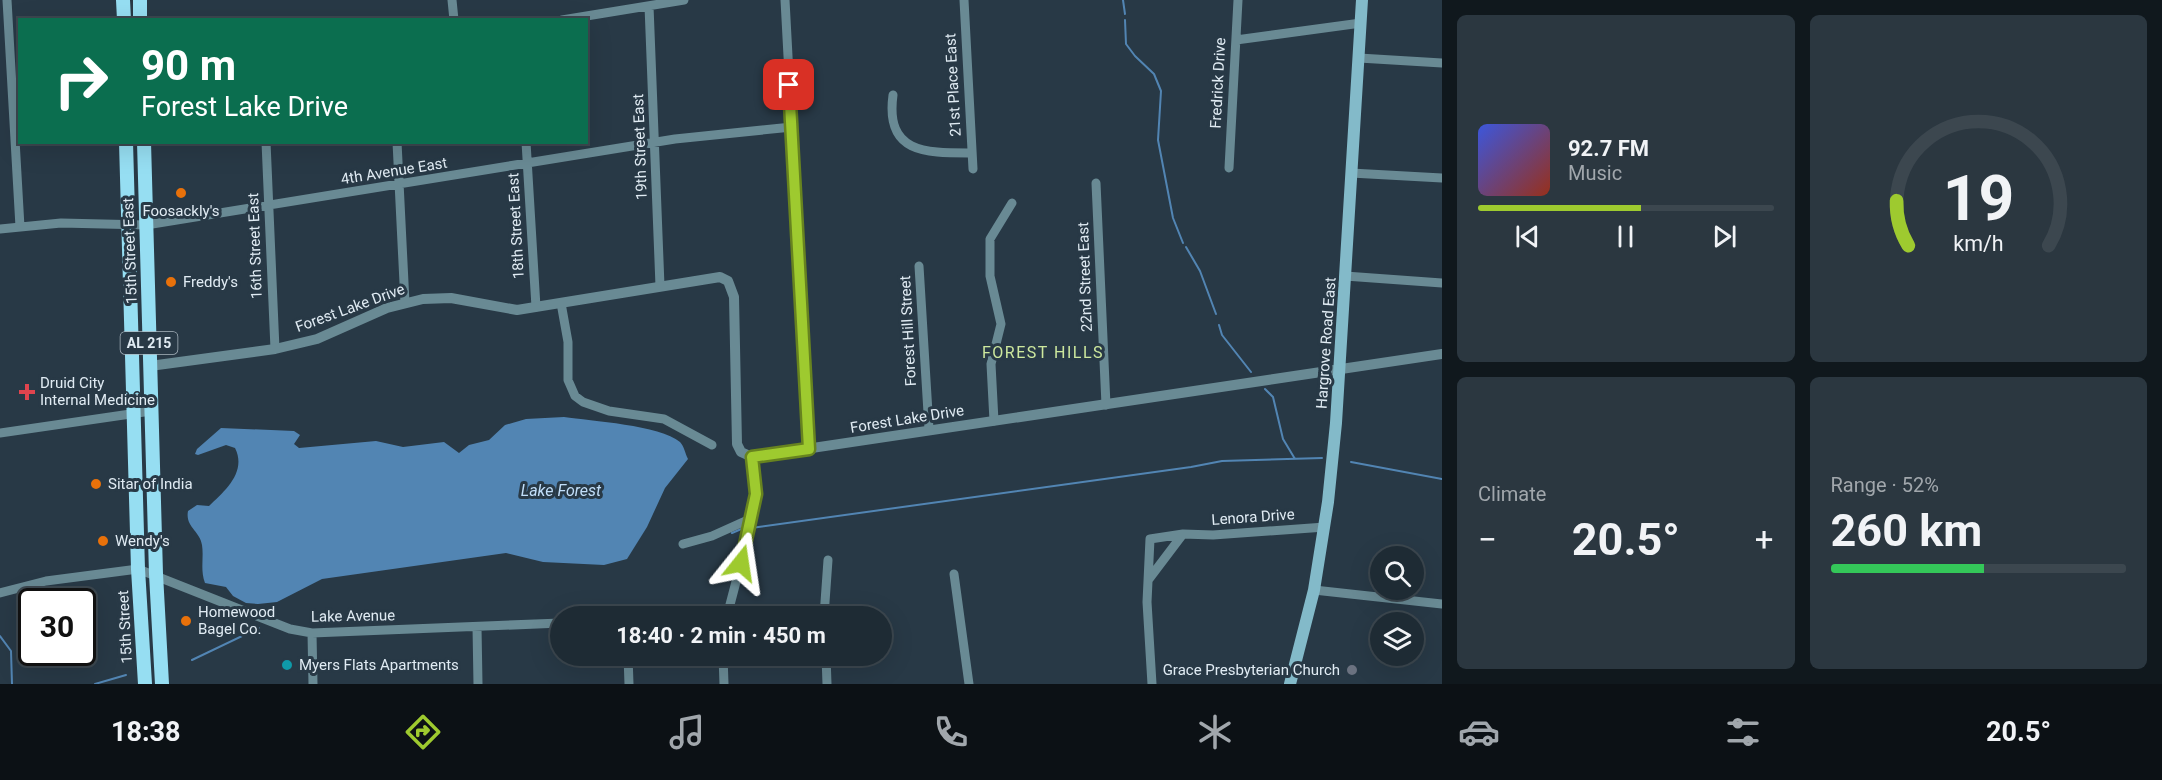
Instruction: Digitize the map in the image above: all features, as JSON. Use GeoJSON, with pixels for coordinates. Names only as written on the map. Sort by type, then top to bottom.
{"type":"FeatureCollection","features":[{"type":"Feature","properties":{"kind":"main road"},"geometry":{"type":"LineString","coordinates":[[123,0],[124,18]]}},
{"type":"Feature","properties":{"kind":"main road"},"geometry":{"type":"LineString","coordinates":[[140,0],[140,18]]}},
{"type":"Feature","properties":{"kind":"main road","name":"Hargrove Road East"},"geometry":{"type":"LineString","coordinates":[[1290,684],[1314,590],[1325,528],[1339,370],[1362,0]]}},
{"type":"Feature","properties":{"kind":"main road","name":"15th Street East"},"geometry":{"type":"LineString","coordinates":[[126,144],[138,568]]}},
{"type":"Feature","properties":{"kind":"main road","name":"15th Street East"},"geometry":{"type":"LineString","coordinates":[[144,144],[156,574]]}},
{"type":"Feature","properties":{"kind":"main road"},"geometry":{"type":"LineString","coordinates":[[133,369],[150,366]]}},
{"type":"Feature","properties":{"kind":"main road","name":"15th Street"},"geometry":{"type":"LineString","coordinates":[[138,568],[145,684]]}},
{"type":"Feature","properties":{"kind":"main road","name":"AL 215"},"geometry":{"type":"LineString","coordinates":[[156,574],[162,684]]}},
{"type":"Feature","properties":{"kind":"street"},"geometry":{"type":"LineString","coordinates":[[7,0],[20,227]]}},
{"type":"Feature","properties":{"kind":"street"},"geometry":{"type":"LineString","coordinates":[[452,0],[454,18]]}},
{"type":"Feature","properties":{"kind":"street"},"geometry":{"type":"LineString","coordinates":[[574,18],[684,0]]}},
{"type":"Feature","properties":{"kind":"street"},"geometry":{"type":"LineString","coordinates":[[785,0],[809,449]]}},
{"type":"Feature","properties":{"kind":"street","name":"21st Place East"},"geometry":{"type":"LineString","coordinates":[[964,0],[973,169]]}},
{"type":"Feature","properties":{"kind":"street","name":"Fredrick Drive"},"geometry":{"type":"LineString","coordinates":[[1229,168],[1238,0]]}},
{"type":"Feature","properties":{"kind":"street","name":"19th Street East"},"geometry":{"type":"LineString","coordinates":[[649,6],[660,286]]}},
{"type":"Feature","properties":{"kind":"street"},"geometry":{"type":"LineString","coordinates":[[1236,40],[1361,22]]}},
{"type":"Feature","properties":{"kind":"street"},"geometry":{"type":"LineString","coordinates":[[1359,58],[1442,63]]}},
{"type":"Feature","properties":{"kind":"street"},"geometry":{"type":"LineString","coordinates":[[893,95],[893,122],[901,140],[917,150],[936,153],[971,153]]}},
{"type":"Feature","properties":{"kind":"street","name":"4th Avenue East"},"geometry":{"type":"LineString","coordinates":[[0,229],[61,223],[146,225],[399,186],[712,133],[792,127]]}},
{"type":"Feature","properties":{"kind":"street","name":"16th Street East"},"geometry":{"type":"LineString","coordinates":[[266,144],[274,349]]}},
{"type":"Feature","properties":{"kind":"street"},"geometry":{"type":"LineString","coordinates":[[397,144],[405,303]]}},
{"type":"Feature","properties":{"kind":"street","name":"18th Street East"},"geometry":{"type":"LineString","coordinates":[[526,144],[536,307]]}},
{"type":"Feature","properties":{"kind":"street"},"geometry":{"type":"LineString","coordinates":[[1352,173],[1442,178]]}},
{"type":"Feature","properties":{"kind":"street","name":"22nd Street East"},"geometry":{"type":"LineString","coordinates":[[1096,183],[1106,405]]}},
{"type":"Feature","properties":{"kind":"street"},"geometry":{"type":"LineString","coordinates":[[994,421],[991,364],[1001,324],[990,276],[990,239],[1012,203]]}},
{"type":"Feature","properties":{"kind":"street","name":"Forest Hill Street"},"geometry":{"type":"LineString","coordinates":[[919,266],[929,429]]}},
{"type":"Feature","properties":{"kind":"street"},"geometry":{"type":"LineString","coordinates":[[1345,276],[1442,284]]}},
{"type":"Feature","properties":{"kind":"street","name":"Forest Lake Drive"},"geometry":{"type":"LineString","coordinates":[[150,366],[274,349],[317,339],[405,303],[451,298],[498,308],[536,307],[720,277],[728,281],[733,289],[737,444],[741,453],[752,457],[1442,354]]}},
{"type":"Feature","properties":{"kind":"street"},"geometry":{"type":"LineString","coordinates":[[561,303],[568,342],[568,380],[575,396],[583,402],[609,411],[664,419],[712,445]]}},
{"type":"Feature","properties":{"kind":"street"},"geometry":{"type":"LineString","coordinates":[[0,433],[151,411]]}},
{"type":"Feature","properties":{"kind":"street"},"geometry":{"type":"LineString","coordinates":[[729,606],[747,540],[756,494],[752,457]]}},
{"type":"Feature","properties":{"kind":"street"},"geometry":{"type":"LineString","coordinates":[[682,544],[712,536],[752,518]]}},
{"type":"Feature","properties":{"kind":"street","name":"Lenora Drive"},"geometry":{"type":"LineString","coordinates":[[1152,684],[1150,539],[1182,534],[1203,536],[1325,528]]}},
{"type":"Feature","properties":{"kind":"street"},"geometry":{"type":"LineString","coordinates":[[1149,579],[1182,534]]}},
{"type":"Feature","properties":{"kind":"street"},"geometry":{"type":"LineString","coordinates":[[825,606],[828,560]]}},
{"type":"Feature","properties":{"kind":"street"},"geometry":{"type":"LineString","coordinates":[[0,593],[46,581],[138,568]]}},
{"type":"Feature","properties":{"kind":"street","name":"Lake Avenue"},"geometry":{"type":"LineString","coordinates":[[138,568],[290,629],[312,633],[550,624]]}},
{"type":"Feature","properties":{"kind":"street"},"geometry":{"type":"LineString","coordinates":[[954,574],[969,684]]}},
{"type":"Feature","properties":{"kind":"street"},"geometry":{"type":"LineString","coordinates":[[1314,590],[1442,604]]}},
{"type":"Feature","properties":{"kind":"street"},"geometry":{"type":"LineString","coordinates":[[477,627],[478,684]]}},
{"type":"Feature","properties":{"kind":"street"},"geometry":{"type":"LineString","coordinates":[[312,633],[313,684]]}},
{"type":"Feature","properties":{"kind":"street"},"geometry":{"type":"LineString","coordinates":[[628,666],[629,684]]}},
{"type":"Feature","properties":{"kind":"street"},"geometry":{"type":"LineString","coordinates":[[723,666],[724,684]]}},
{"type":"Feature","properties":{"kind":"street"},"geometry":{"type":"LineString","coordinates":[[826,666],[827,684]]}},
{"type":"Feature","properties":{"kind":"water","name":"Lake Forest"},"geometry":{"type":"Polygon","coordinates":[[[564,417],[657,431],[680,442],[688,459],[665,488],[647,527],[627,559],[604,565],[543,562],[506,553],[322,579],[277,602],[258,604],[246,603],[233,596],[226,587],[205,583],[201,540],[189,521],[188,511],[197,505],[209,506],[233,480],[236,473],[238,457],[235,448],[226,445],[195,454],[197,449],[221,428],[294,431],[300,435],[294,444],[299,448],[376,441],[403,447],[444,442],[459,453],[469,445],[489,440],[505,425],[526,419],[564,417]]]}},
{"type":"Feature","properties":{"kind":"waterway"},"geometry":{"type":"LineString","coordinates":[[1123,0],[1125,14]]}},
{"type":"Feature","properties":{"kind":"waterway"},"geometry":{"type":"LineString","coordinates":[[1125,20],[1126,44],[1154,74],[1161,91],[1158,140],[1173,218],[1183,243]]}},
{"type":"Feature","properties":{"kind":"waterway"},"geometry":{"type":"LineString","coordinates":[[1186,247],[1200,271],[1216,314]]}},
{"type":"Feature","properties":{"kind":"waterway"},"geometry":{"type":"LineString","coordinates":[[1219,325],[1222,335],[1251,372]]}},
{"type":"Feature","properties":{"kind":"waterway"},"geometry":{"type":"LineString","coordinates":[[1265,389],[1273,397],[1283,439],[1295,459]]}},
{"type":"Feature","properties":{"kind":"waterway"},"geometry":{"type":"LineString","coordinates":[[751,528],[1222,461],[1322,458]]}},
{"type":"Feature","properties":{"kind":"waterway"},"geometry":{"type":"LineString","coordinates":[[1351,462],[1442,479]]}},
{"type":"Feature","properties":{"kind":"waterway"},"geometry":{"type":"LineString","coordinates":[[732,533],[746,527]]}},
{"type":"Feature","properties":{"kind":"waterway"},"geometry":{"type":"LineString","coordinates":[[192,660],[259,628]]}},
{"type":"Feature","properties":{"kind":"waterway"},"geometry":{"type":"LineString","coordinates":[[0,636],[11,651],[12,684]]}},
{"type":"Feature","properties":{"kind":"waterway"},"geometry":{"type":"LineString","coordinates":[[95,684],[126,675]]}},
{"type":"Feature","properties":{"kind":"place","name":"Foosackly's"},"geometry":{"type":"Point","coordinates":[181,193]}},
{"type":"Feature","properties":{"kind":"place","name":"Freddy's"},"geometry":{"type":"Point","coordinates":[171,282]}},
{"type":"Feature","properties":{"kind":"place","name":"Druid City Internal Medicine"},"geometry":{"type":"Point","coordinates":[27,392]}},
{"type":"Feature","properties":{"kind":"place","name":"Sitar of India"},"geometry":{"type":"Point","coordinates":[96,484]}},
{"type":"Feature","properties":{"kind":"place","name":"Wendy's"},"geometry":{"type":"Point","coordinates":[103,541]}},
{"type":"Feature","properties":{"kind":"place","name":"Homewood Bagel Co."},"geometry":{"type":"Point","coordinates":[186,621]}},
{"type":"Feature","properties":{"kind":"place","name":"Myers Flats Apartments"},"geometry":{"type":"Point","coordinates":[287,665]}},
{"type":"Feature","properties":{"kind":"place","name":"Grace Presbyterian Church"},"geometry":{"type":"Point","coordinates":[1352,670]}},
{"type":"Feature","properties":{"kind":"district","name":"FOREST HILLS"},"geometry":{"type":"Point","coordinates":[1043,352]}},
{"type":"Feature","properties":{"kind":"route"},"geometry":{"type":"LineString","coordinates":[[741,563],[756,494],[752,457],[809,449],[789,85]]}}]}
